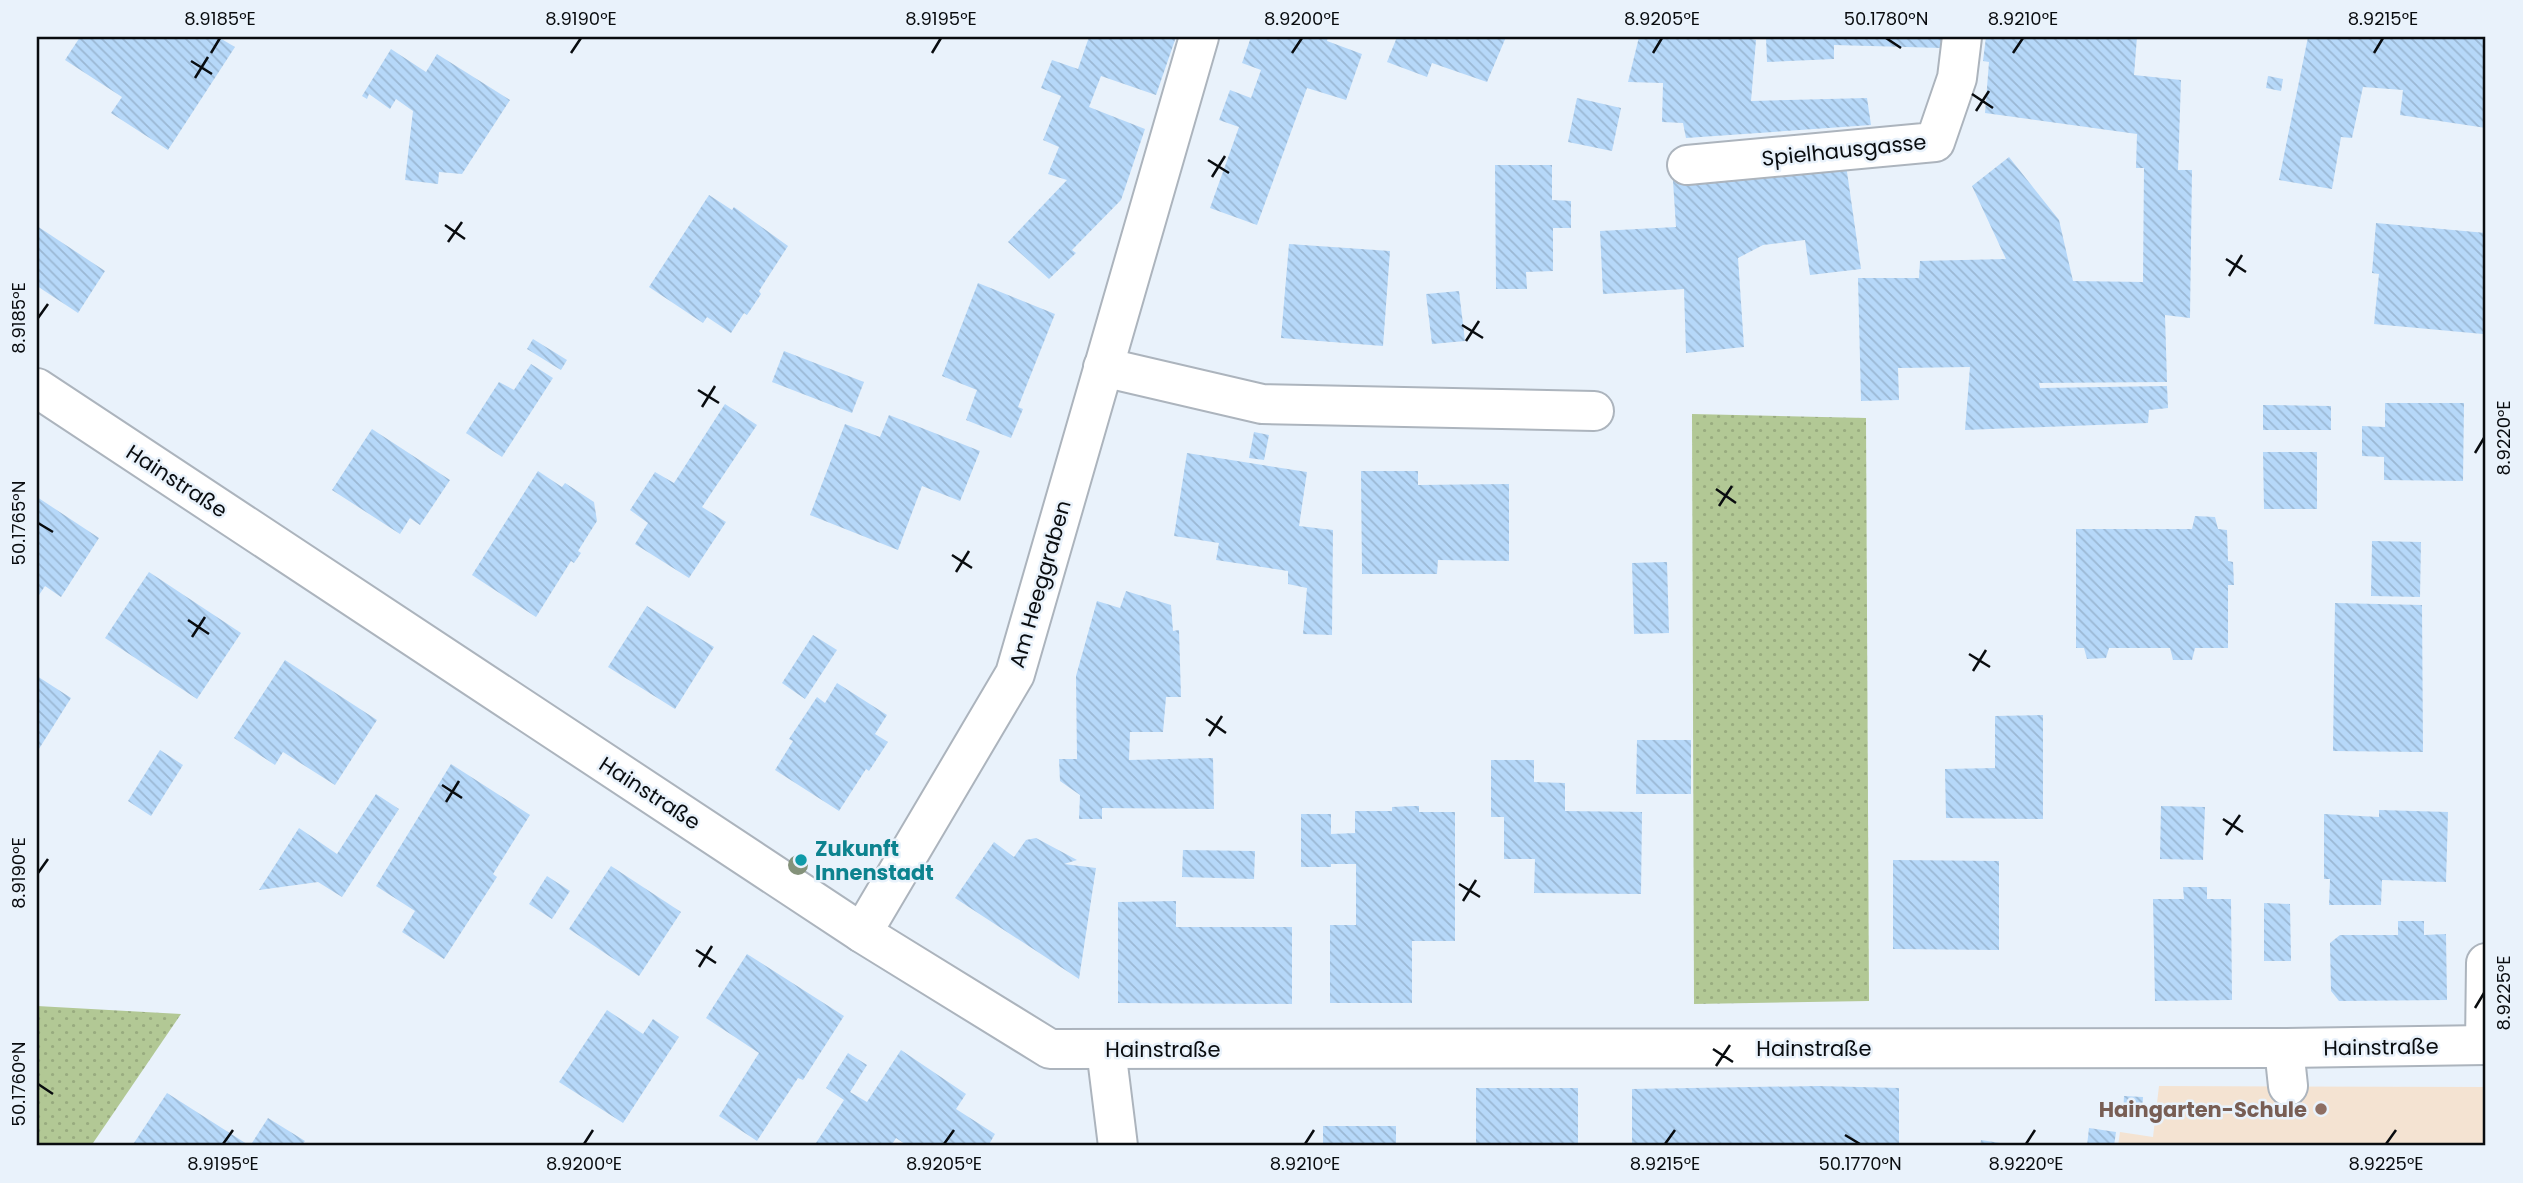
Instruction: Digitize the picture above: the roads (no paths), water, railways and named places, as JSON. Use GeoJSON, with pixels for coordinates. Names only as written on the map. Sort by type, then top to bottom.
{"type":"FeatureCollection","features":[{"type":"Feature","properties":{"kind":"street","name":"Am Heeggraben"},"geometry":{"type":"LineString","coordinates":[[862,933],[1015,674],[1199,37]]}},
{"type":"Feature","properties":{"kind":"street","name":"Spielhausgasse"},"geometry":{"type":"LineString","coordinates":[[1687,165],[1935,142],[1957,78],[1962,37]]}},
{"type":"Feature","properties":{"kind":"street"},"geometry":{"type":"LineString","coordinates":[[1103,367],[1262,404],[1594,411]]}},
{"type":"Feature","properties":{"kind":"street","name":"Hainstraße"},"geometry":{"type":"LineString","coordinates":[[37,388],[862,933],[1050,1049],[2284,1048],[2486,1045]]}},
{"type":"Feature","properties":{"kind":"street"},"geometry":{"type":"LineString","coordinates":[[2486,963],[2486,1045]]}},
{"type":"Feature","properties":{"kind":"street"},"geometry":{"type":"LineString","coordinates":[[2284,1048],[2288,1086]]}},
{"type":"Feature","properties":{"kind":"street"},"geometry":{"type":"LineString","coordinates":[[1106,1049],[1118,1146]]}},
{"type":"Feature","properties":{"kind":"place","name":"Zukunft Innenstadt"},"geometry":{"type":"Point","coordinates":[801,860]}},
{"type":"Feature","properties":{"kind":"place","name":"Haingarten-Schule"},"geometry":{"type":"Point","coordinates":[2321,1109]}}]}
